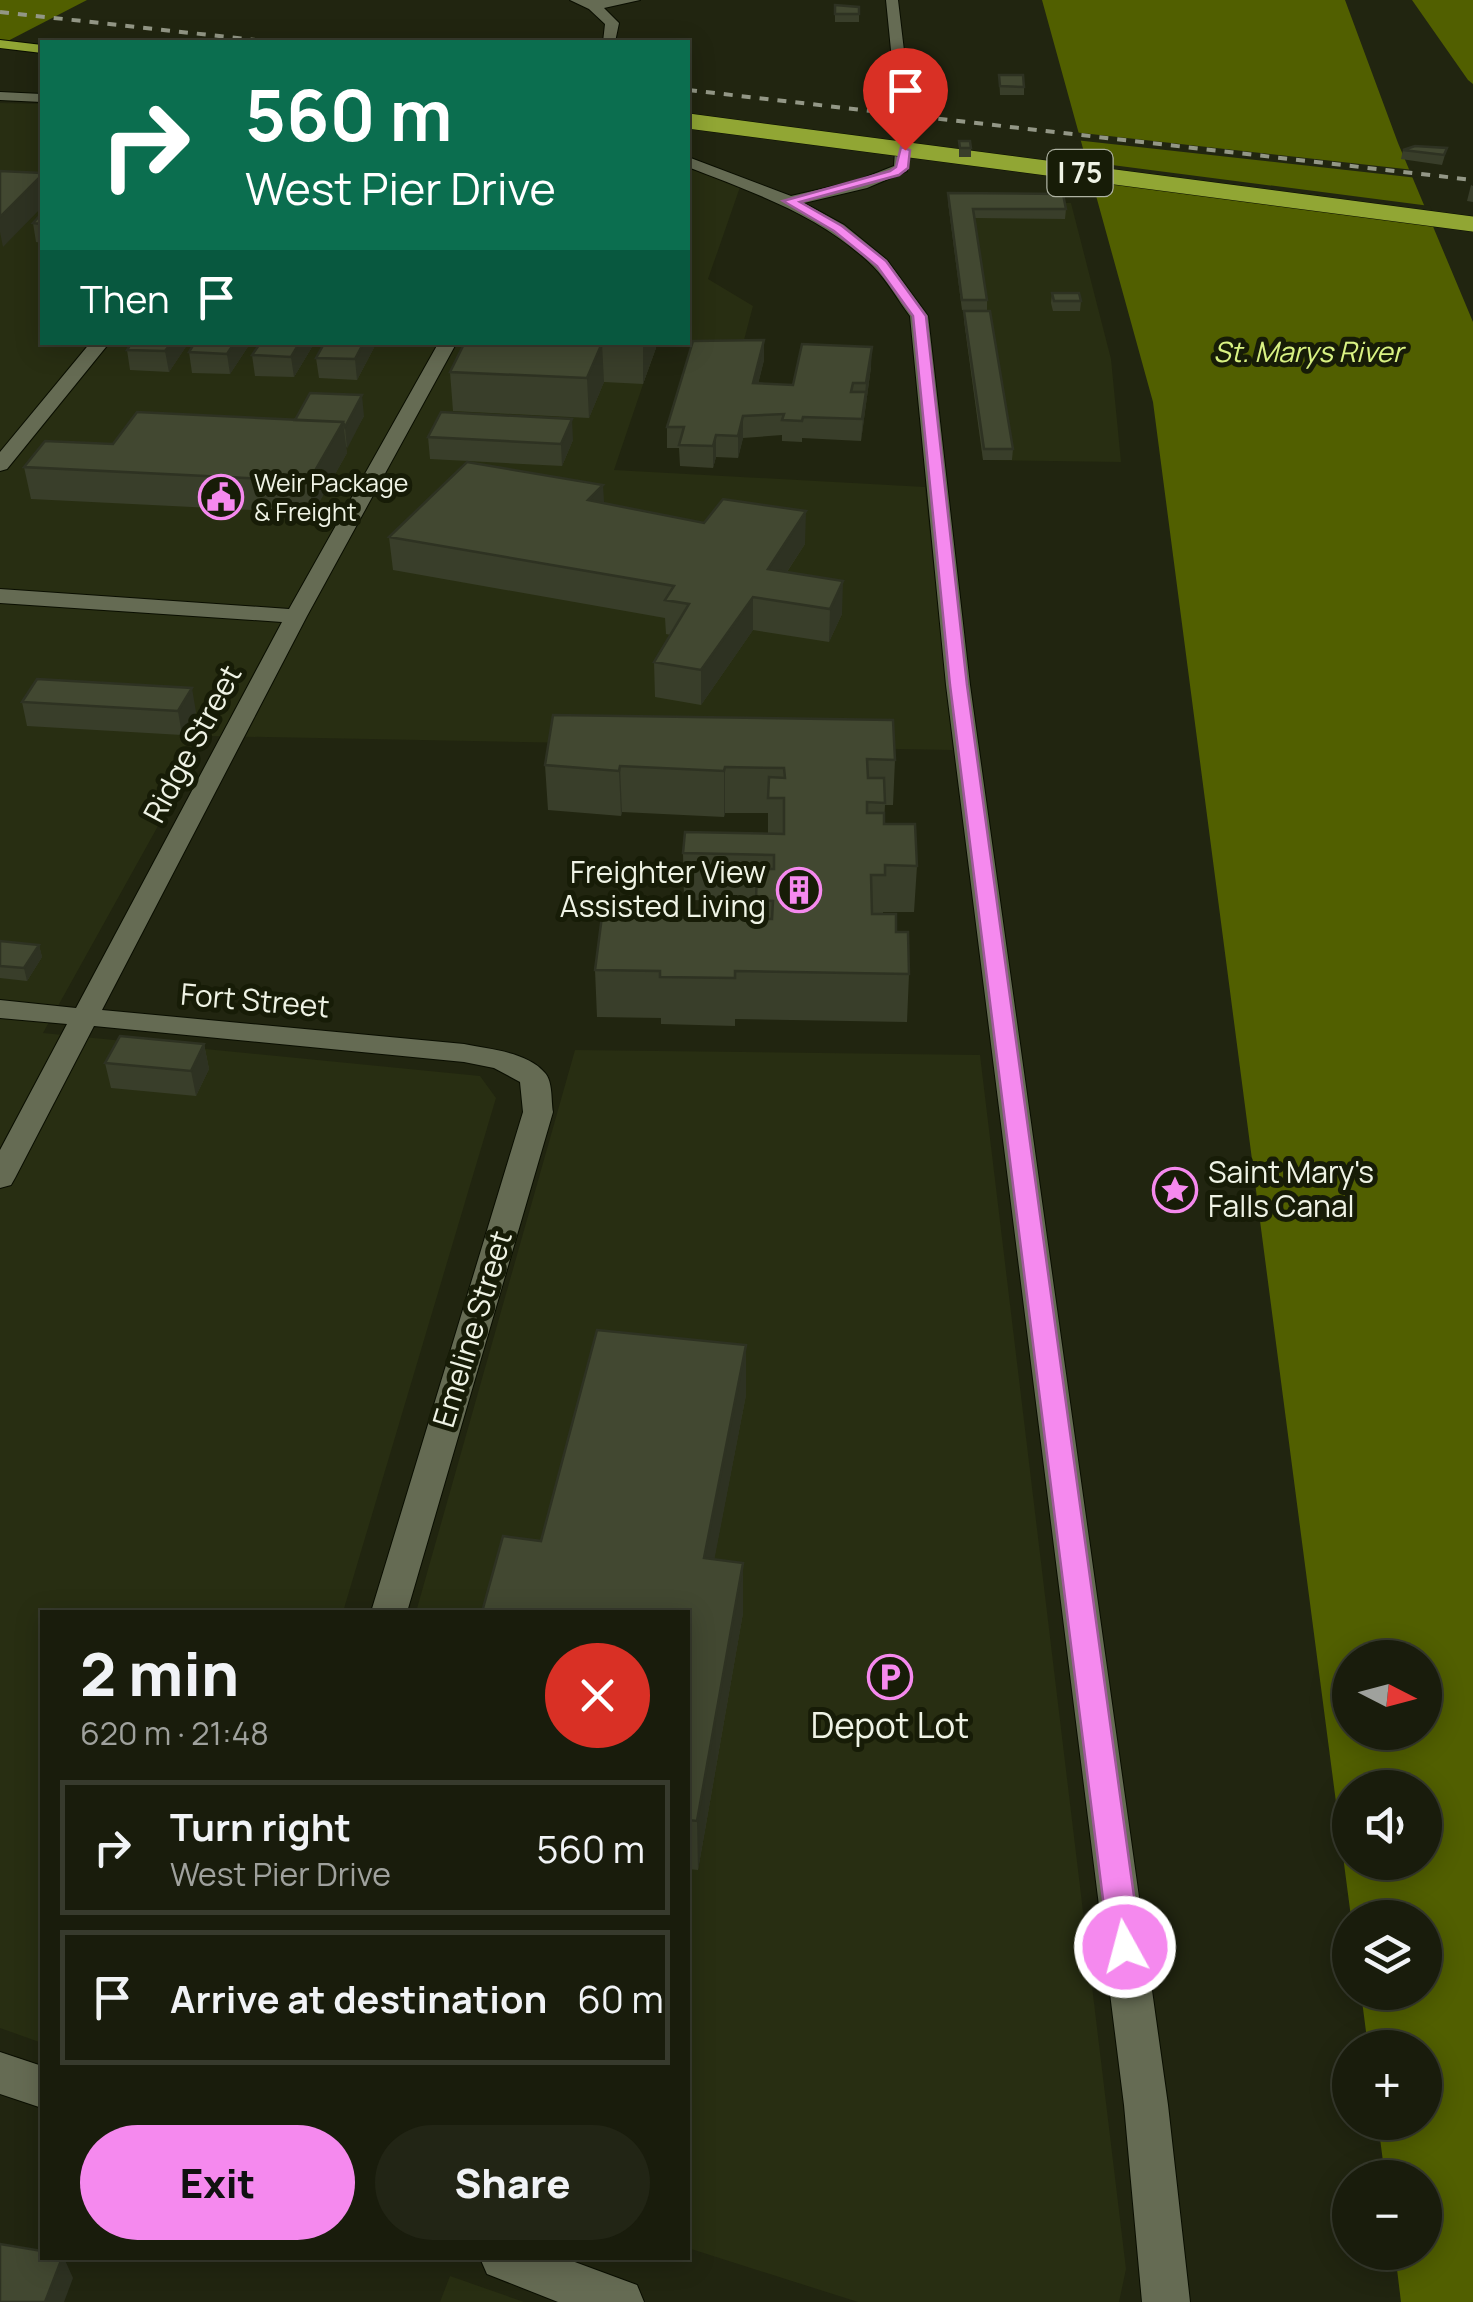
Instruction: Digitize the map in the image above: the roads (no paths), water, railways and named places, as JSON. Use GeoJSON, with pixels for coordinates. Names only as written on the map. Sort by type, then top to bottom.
{"type":"FeatureCollection","features":[{"type":"Feature","properties":{"kind":"highway"},"geometry":{"type":"LineString","coordinates":[[0,44],[40,49]]}},
{"type":"Feature","properties":{"kind":"highway","name":"I 75"},"geometry":{"type":"LineString","coordinates":[[690,121],[1473,224]]}},
{"type":"Feature","properties":{"kind":"street"},"geometry":{"type":"LineString","coordinates":[[576,0],[594,6],[612,23],[609,40]]}},
{"type":"Feature","properties":{"kind":"street"},"geometry":{"type":"LineString","coordinates":[[594,6],[634,0]]}},
{"type":"Feature","properties":{"kind":"street"},"geometry":{"type":"LineString","coordinates":[[790,201],[861,185],[902,168],[904,115],[892,0]]}},
{"type":"Feature","properties":{"kind":"street"},"geometry":{"type":"LineString","coordinates":[[0,96],[40,98]]}},
{"type":"Feature","properties":{"kind":"street"},"geometry":{"type":"LineString","coordinates":[[12,110],[26,97]]}},
{"type":"Feature","properties":{"kind":"street"},"geometry":{"type":"LineString","coordinates":[[690,163],[790,201],[838,228],[881,264],[919,316],[958,685],[1146,2105],[1166,2302]]}},
{"type":"Feature","properties":{"kind":"street"},"geometry":{"type":"LineString","coordinates":[[0,465],[99,345]]}},
{"type":"Feature","properties":{"kind":"street","name":"Ridge Street"},"geometry":{"type":"LineString","coordinates":[[0,1178],[296,616],[446,345]]}},
{"type":"Feature","properties":{"kind":"street"},"geometry":{"type":"LineString","coordinates":[[0,596],[296,616]]}},
{"type":"Feature","properties":{"kind":"street","name":"Fort Street"},"geometry":{"type":"LineString","coordinates":[[0,1009],[464,1053],[503,1061]]}},
{"type":"Feature","properties":{"kind":"street","name":"Emeline Street"},"geometry":{"type":"LineString","coordinates":[[390,1610],[538,1112],[534,1078],[503,1061]]}},
{"type":"Feature","properties":{"kind":"street"},"geometry":{"type":"LineString","coordinates":[[0,2073],[40,2086]]}},
{"type":"Feature","properties":{"kind":"street"},"geometry":{"type":"LineString","coordinates":[[508,2260],[620,2302]]}},
{"type":"Feature","properties":{"kind":"water"},"geometry":{"type":"Polygon","coordinates":[[[0,0],[87,0],[0,45],[0,0]]]}},
{"type":"Feature","properties":{"kind":"water","name":"St. Marys River"},"geometry":{"type":"Polygon","coordinates":[[[1042,0],[1345,0],[1398,143],[1473,322],[1473,2302],[1401,2302],[1397,2270],[1442,2270],[1442,2160],[1383,2160],[1380,2140],[1442,2140],[1442,2030],[1366,2030],[1363,2010],[1442,2010],[1442,1900],[1349,1900],[1346,1880],[1442,1880],[1442,1770],[1332,1772],[1153,402],[1042,0]]]}},
{"type":"Feature","properties":{"kind":"water"},"geometry":{"type":"Polygon","coordinates":[[[1412,0],[1473,0],[1473,84],[1468,80],[1412,0]]]}},
{"type":"Feature","properties":{"kind":"railway"},"geometry":{"type":"LineString","coordinates":[[0,12],[255,40]]}},
{"type":"Feature","properties":{"kind":"railway"},"geometry":{"type":"LineString","coordinates":[[690,90],[1473,180]]}},
{"type":"Feature","properties":{"kind":"place","name":"Weir Package & Freight"},"geometry":{"type":"Point","coordinates":[221,497]}},
{"type":"Feature","properties":{"kind":"place","name":"Freighter View Assisted Living"},"geometry":{"type":"Point","coordinates":[799,890]}},
{"type":"Feature","properties":{"kind":"place","name":"Saint Mary's Falls Canal"},"geometry":{"type":"Point","coordinates":[1175,1190]}},
{"type":"Feature","properties":{"kind":"place","name":"Depot Lot"},"geometry":{"type":"Point","coordinates":[890,1677]}}]}
